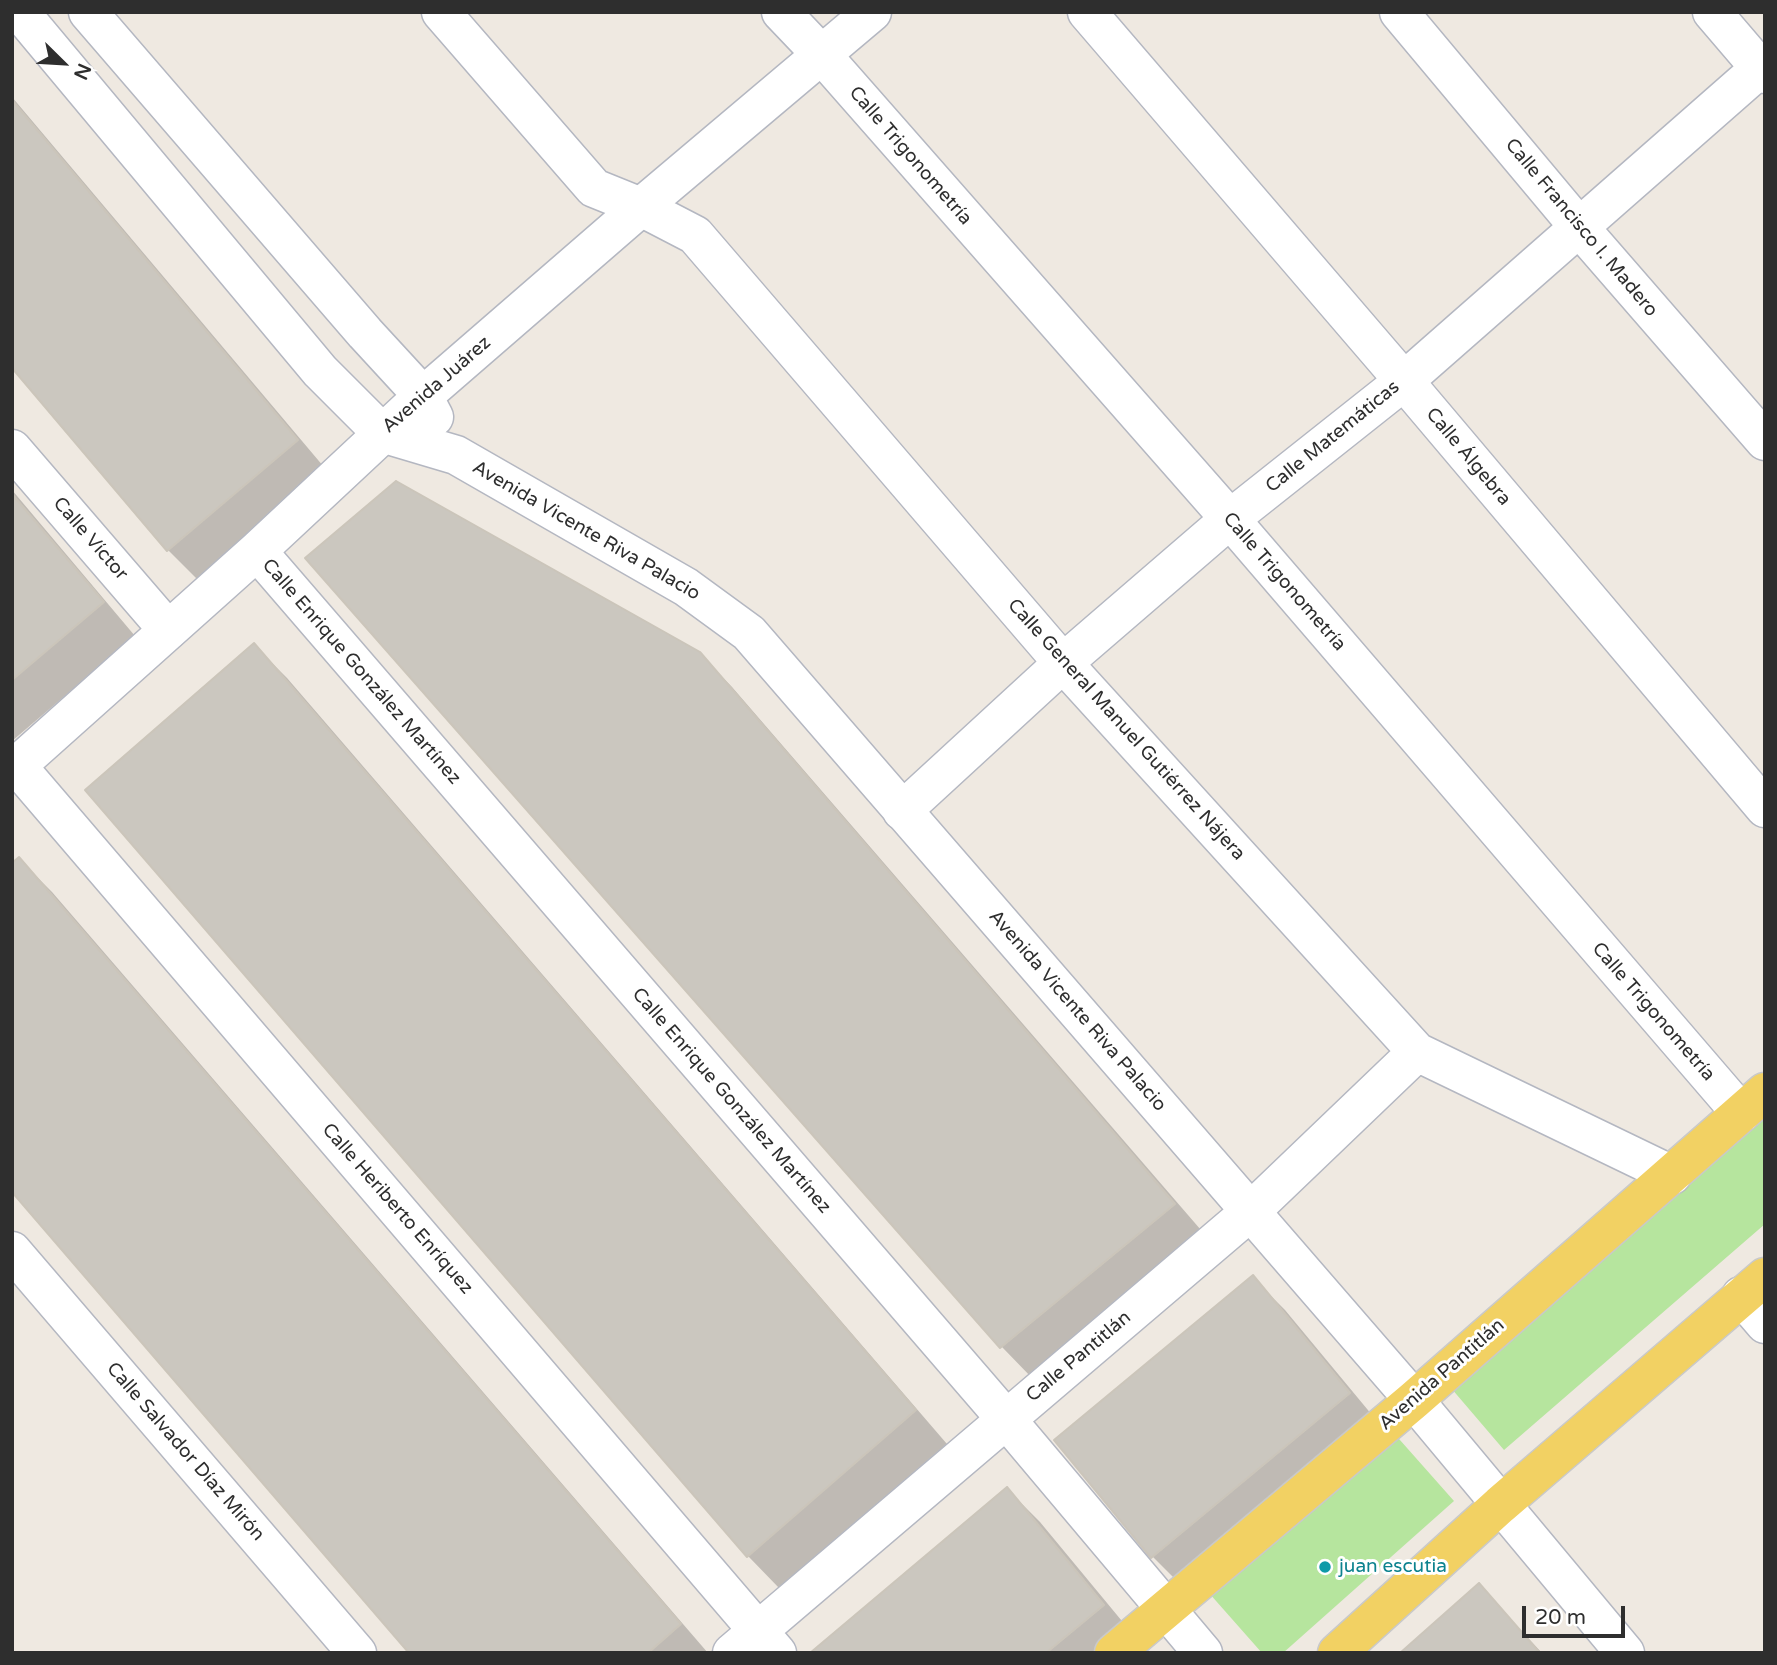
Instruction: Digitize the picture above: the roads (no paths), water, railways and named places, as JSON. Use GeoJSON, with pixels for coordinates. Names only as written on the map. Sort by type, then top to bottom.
{"type":"FeatureCollection","features":[{"type":"Feature","properties":{"kind":"main road","name":"Avenida Pantitlán"},"geometry":{"type":"LineString","coordinates":[[1114,1653],[1414,1400],[1753,1103]]}},
{"type":"Feature","properties":{"kind":"main road"},"geometry":{"type":"LineString","coordinates":[[1337,1653],[1500,1505],[1757,1299]]}},
{"type":"Feature","properties":{"kind":"street","name":"Avenida Vicente Riva Palacio"},"geometry":{"type":"LineString","coordinates":[[20,12],[320,371],[382,433],[456,455],[686,587],[749,633],[1414,1400],[1625,1653]]}},
{"type":"Feature","properties":{"kind":"street","name":"Avenida Vicente Riva Palacio"},"geometry":{"type":"LineString","coordinates":[[88,12],[356,323],[423,396],[456,455]]}},
{"type":"Feature","properties":{"kind":"street","name":"Calle General Manuel Gutiérrez Nájera"},"geometry":{"type":"LineString","coordinates":[[441,12],[594,188],[641,207],[695,235],[1063,663],[1417,1052],[1672,1175]]}},
{"type":"Feature","properties":{"kind":"street","name":"Calle Trigonometría"},"geometry":{"type":"LineString","coordinates":[[781,12],[1753,1103]]}},
{"type":"Feature","properties":{"kind":"street","name":"Avenida Juárez"},"geometry":{"type":"LineString","coordinates":[[15,768],[257,551],[423,396],[872,12]]}},
{"type":"Feature","properties":{"kind":"street","name":"Calle Álgebra"},"geometry":{"type":"LineString","coordinates":[[1087,12],[1765,808]]}},
{"type":"Feature","properties":{"kind":"street","name":"Calle Francisco I. Madero"},"geometry":{"type":"LineString","coordinates":[[1399,12],[1765,442]]}},
{"type":"Feature","properties":{"kind":"street"},"geometry":{"type":"LineString","coordinates":[[1712,12],[1763,69]]}},
{"type":"Feature","properties":{"kind":"street","name":"Calle Matemáticas"},"geometry":{"type":"LineString","coordinates":[[902,811],[1063,663],[1230,519],[1404,381],[1579,226],[1763,69]]}},
{"type":"Feature","properties":{"kind":"street","name":"Calle Víctor"},"geometry":{"type":"LineString","coordinates":[[12,449],[167,630]]}},
{"type":"Feature","properties":{"kind":"street","name":"Calle Enrique González Martínez"},"geometry":{"type":"LineString","coordinates":[[257,551],[1006,1419],[1203,1653]]}},
{"type":"Feature","properties":{"kind":"street","name":"Calle Heriberto Enríquez"},"geometry":{"type":"LineString","coordinates":[[15,768],[755,1645]]}},
{"type":"Feature","properties":{"kind":"street","name":"Calle Pantitlán"},"geometry":{"type":"LineString","coordinates":[[755,1645],[1006,1419],[1251,1211],[1417,1052]]}},
{"type":"Feature","properties":{"kind":"street","name":"Calle Salvador Díaz Mirón"},"geometry":{"type":"LineString","coordinates":[[12,1251],[357,1653]]}},
{"type":"Feature","properties":{"kind":"place","name":"juan escutia"},"geometry":{"type":"Point","coordinates":[1325,1567]}}]}
